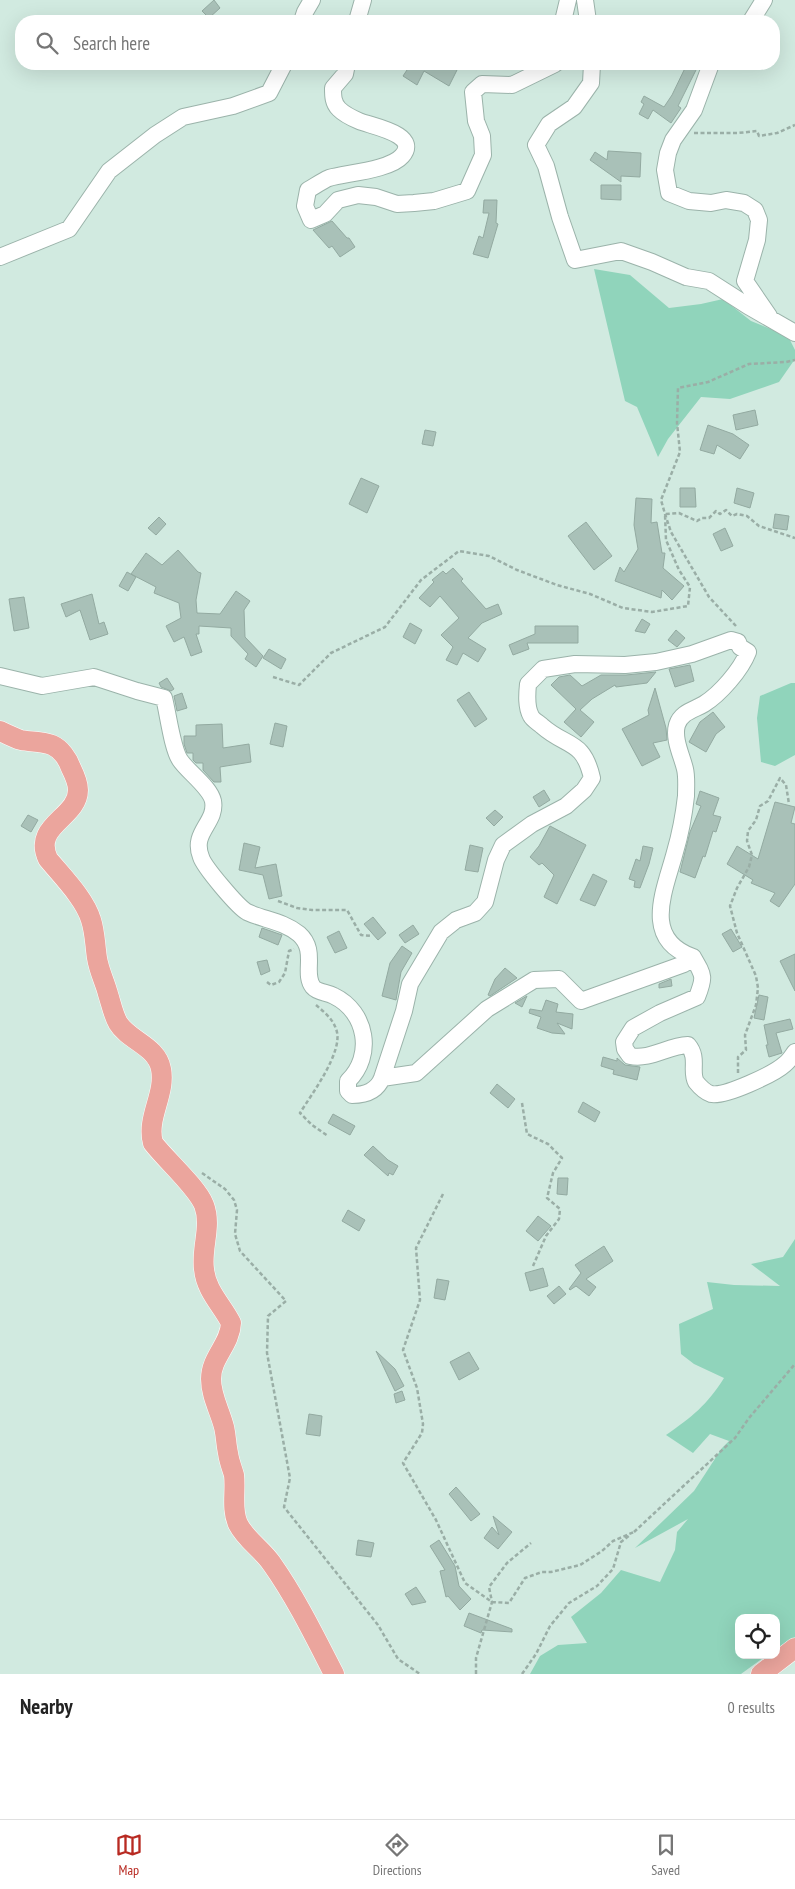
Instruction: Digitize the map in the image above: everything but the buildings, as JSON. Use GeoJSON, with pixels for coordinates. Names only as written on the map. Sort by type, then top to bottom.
{"type":"FeatureCollection","features":[{"type":"Feature","properties":{"kind":"main road"},"geometry":{"type":"LineString","coordinates":[[0,731],[20,740],[50,744],[55,747],[66,758],[76,779],[78,790],[75,800],[47,834],[44,850],[48,859],[88,911],[94,933],[97,960],[118,1024],[131,1037],[150,1050],[158,1059],[162,1078],[151,1127],[154,1143],[196,1192],[207,1214],[203,1257],[204,1271],[207,1284],[231,1324],[228,1338],[211,1369],[211,1381],[213,1394],[224,1427],[233,1473],[235,1516],[244,1533],[272,1564],[334,1674]]}},
{"type":"Feature","properties":{"kind":"main road"},"geometry":{"type":"LineString","coordinates":[[760,1674],[795,1648]]}},
{"type":"Feature","properties":{"kind":"street"},"geometry":{"type":"LineString","coordinates":[[304,15],[312,0]]}},
{"type":"Feature","properties":{"kind":"street"},"geometry":{"type":"LineString","coordinates":[[359,15],[363,0]]}},
{"type":"Feature","properties":{"kind":"street"},"geometry":{"type":"LineString","coordinates":[[564,15],[568,0]]}},
{"type":"Feature","properties":{"kind":"street"},"geometry":{"type":"LineString","coordinates":[[586,0],[587,15]]}},
{"type":"Feature","properties":{"kind":"street"},"geometry":{"type":"LineString","coordinates":[[755,15],[764,0]]}},
{"type":"Feature","properties":{"kind":"street"},"geometry":{"type":"LineString","coordinates":[[0,257],[69,229],[109,171],[155,135],[183,117],[233,106],[269,92],[281,70]]}},
{"type":"Feature","properties":{"kind":"street"},"geometry":{"type":"LineString","coordinates":[[346,70],[333,88],[333,100],[338,108],[346,115],[361,122],[392,132],[403,140],[406,148],[404,154],[397,160],[371,169],[327,179],[308,190],[305,206],[311,220],[325,214],[338,200],[358,195],[376,197],[397,204],[434,201],[467,191],[483,155],[482,136],[476,121],[473,92],[482,84],[512,85],[543,70]]}},
{"type":"Feature","properties":{"kind":"street"},"geometry":{"type":"LineString","coordinates":[[592,70],[591,82],[574,107],[549,124],[536,145],[546,166],[560,217],[575,260],[621,251],[686,277],[709,282],[795,333]]}},
{"type":"Feature","properties":{"kind":"street"},"geometry":{"type":"LineString","coordinates":[[709,70],[694,110],[673,140],[665,170],[669,193],[689,201],[710,203],[726,200],[744,203],[755,210],[759,220],[757,240],[745,281],[770,318]]}},
{"type":"Feature","properties":{"kind":"street"},"geometry":{"type":"LineString","coordinates":[[0,676],[42,686],[94,677],[164,698],[179,759],[213,798],[214,812],[201,834],[198,844],[200,857],[213,876],[245,911],[279,922],[298,934],[305,941],[308,949],[309,976],[313,987],[320,992],[334,996],[348,1006],[358,1020],[365,1040],[362,1060],[356,1073],[348,1081],[348,1091],[352,1095],[363,1095],[378,1087],[382,1078],[404,1011],[410,984],[441,932],[456,920],[475,913],[486,902],[496,860],[503,845],[532,824],[566,806],[584,790],[592,778],[588,761],[575,746],[550,733],[531,717],[527,701],[528,684],[543,669],[575,664],[625,665],[656,662],[692,654],[731,640],[738,642],[740,647],[748,652],[743,665],[704,704],[687,712],[677,724],[678,746],[686,770],[686,796],[676,850],[660,902],[661,926],[670,942],[683,953],[694,957],[701,970],[704,982],[697,997],[632,1028],[624,1042],[625,1049],[630,1056],[640,1058],[657,1055],[670,1048],[688,1045],[693,1051],[695,1080],[703,1090],[711,1094],[722,1094],[765,1077],[785,1064],[795,1052]]}},
{"type":"Feature","properties":{"kind":"street"},"geometry":{"type":"LineString","coordinates":[[382,1078],[416,1073],[487,1009],[534,980],[558,979],[581,1001],[684,964],[694,957]]}},
{"type":"Feature","properties":{"kind":"path"},"geometry":{"type":"LineString","coordinates":[[681,129],[692,133],[757,131],[759,136],[777,133],[795,125]]}},
{"type":"Feature","properties":{"kind":"path"},"geometry":{"type":"LineString","coordinates":[[740,647],[745,641],[732,621],[709,596],[670,532],[665,514],[662,500],[680,452],[676,423],[678,388],[708,382],[749,364],[795,360]]}},
{"type":"Feature","properties":{"kind":"path"},"geometry":{"type":"LineString","coordinates":[[665,514],[679,513],[697,521],[702,518],[709,518],[716,511],[720,514],[726,510],[732,516],[736,514],[747,516],[759,526],[795,538]]}},
{"type":"Feature","properties":{"kind":"path"},"geometry":{"type":"LineString","coordinates":[[272,677],[299,685],[331,653],[385,627],[421,580],[459,551],[489,556],[525,573],[557,585],[590,594],[623,608],[652,612],[688,606],[690,587],[679,570],[666,540],[665,514]]}},
{"type":"Feature","properties":{"kind":"path"},"geometry":{"type":"LineString","coordinates":[[743,1086],[738,1074],[738,1057],[746,1050],[745,1035],[756,1005],[758,988],[756,976],[737,933],[730,906],[737,888],[749,867],[752,855],[747,841],[748,831],[756,820],[760,806],[768,801],[780,778],[786,785],[789,804]]}},
{"type":"Feature","properties":{"kind":"path"},"geometry":{"type":"LineString","coordinates":[[278,901],[298,908],[312,910],[347,910],[361,935],[372,936]]}},
{"type":"Feature","properties":{"kind":"path"},"geometry":{"type":"LineString","coordinates":[[267,982],[271,984],[279,982],[285,973],[289,951],[301,947],[305,941]]}},
{"type":"Feature","properties":{"kind":"path"},"geometry":{"type":"LineString","coordinates":[[311,1002],[330,1018],[337,1030],[337,1043],[316,1089],[300,1113],[312,1125],[328,1136]]}},
{"type":"Feature","properties":{"kind":"path"},"geometry":{"type":"LineString","coordinates":[[522,1103],[527,1134],[548,1144],[562,1158],[552,1173],[547,1198],[560,1209],[559,1219],[546,1236],[533,1266]]}},
{"type":"Feature","properties":{"kind":"path"},"geometry":{"type":"LineString","coordinates":[[195,1167],[225,1189],[234,1200],[237,1210],[235,1234],[240,1251],[286,1300],[268,1316],[267,1354],[290,1478],[284,1507],[378,1625],[398,1659],[420,1674]]}},
{"type":"Feature","properties":{"kind":"path"},"geometry":{"type":"LineString","coordinates":[[443,1194],[416,1248],[420,1300],[404,1350],[417,1388],[424,1424],[422,1433],[403,1463],[436,1520],[465,1583],[492,1602],[509,1603],[526,1578],[542,1572],[551,1572],[580,1565],[602,1551],[613,1541],[634,1532]]}},
{"type":"Feature","properties":{"kind":"path"},"geometry":{"type":"LineString","coordinates":[[522,1674],[536,1654],[550,1626],[569,1603],[598,1586],[613,1569],[621,1542],[735,1438],[749,1418],[795,1364]]}},
{"type":"Feature","properties":{"kind":"path"},"geometry":{"type":"LineString","coordinates":[[476,1674],[476,1658],[492,1602],[489,1587],[507,1563],[531,1543]]}},
{"type":"Feature","properties":{"kind":"green space"},"geometry":{"type":"Polygon","coordinates":[[[594,269],[630,275],[669,308],[723,299],[751,321],[788,336],[795,350],[795,359],[779,382],[730,399],[701,397],[668,439],[658,457],[637,407],[625,401],[594,269]]]}},
{"type":"Feature","properties":{"kind":"green space"},"geometry":{"type":"Polygon","coordinates":[[[795,683],[795,755],[775,766],[761,762],[757,718],[760,696],[795,683]]]}},
{"type":"Feature","properties":{"kind":"green space"},"geometry":{"type":"Polygon","coordinates":[[[795,1239],[795,1638],[780,1647],[780,1614],[735,1614],[735,1659],[762,1659],[741,1674],[530,1674],[540,1656],[558,1645],[587,1643],[571,1617],[601,1593],[621,1570],[660,1582],[675,1550],[677,1532],[688,1519],[635,1548],[694,1491],[722,1448],[729,1441],[710,1434],[693,1453],[666,1435],[698,1410],[724,1378],[694,1364],[681,1354],[679,1324],[713,1309],[707,1282],[734,1285],[780,1286],[751,1264],[783,1257],[795,1239]]]}}]}
